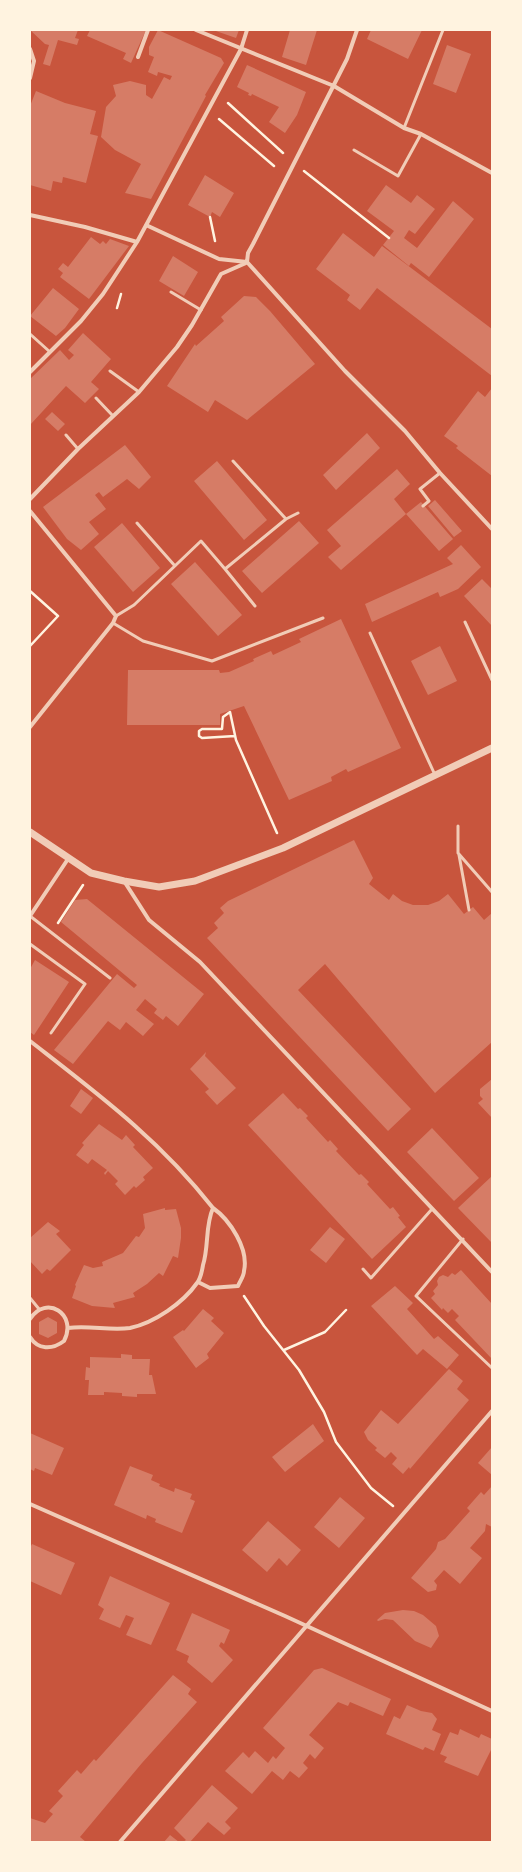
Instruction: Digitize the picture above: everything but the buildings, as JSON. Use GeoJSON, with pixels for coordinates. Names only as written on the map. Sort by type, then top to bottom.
{"type":"FeatureCollection","features":[{"type":"Feature","properties":{"kind":"street"},"geometry":{"type":"LineString","coordinates":[[138,57],[148,30]]}},
{"type":"Feature","properties":{"kind":"street"},"geometry":{"type":"LineString","coordinates":[[196,30],[334,86],[404,128],[421,134],[492,173]]}},
{"type":"Feature","properties":{"kind":"street"},"geometry":{"type":"LineString","coordinates":[[30,372],[81,321],[103,294],[137,242],[241,49],[247,30]]}},
{"type":"Feature","properties":{"kind":"street"},"geometry":{"type":"LineString","coordinates":[[247,262],[250,249],[347,59],[357,30]]}},
{"type":"Feature","properties":{"kind":"street"},"geometry":{"type":"LineString","coordinates":[[30,49],[34,61],[30,78]]}},
{"type":"Feature","properties":{"kind":"street"},"geometry":{"type":"LineString","coordinates":[[30,215],[84,227],[137,242]]}},
{"type":"Feature","properties":{"kind":"street"},"geometry":{"type":"LineString","coordinates":[[146,225],[218,260],[247,262],[345,371],[405,431],[440,474],[492,529]]}},
{"type":"Feature","properties":{"kind":"street"},"geometry":{"type":"LineString","coordinates":[[30,499],[78,449],[139,392],[177,347],[201,310],[221,274],[247,262]]}},
{"type":"Feature","properties":{"kind":"street"},"geometry":{"type":"LineString","coordinates":[[30,511],[116,616],[113,624],[30,727]]}},
{"type":"Feature","properties":{"kind":"street"},"geometry":{"type":"LineString","coordinates":[[30,832],[68,859],[91,873],[159,887],[194,881],[283,848],[492,748]]}},
{"type":"Feature","properties":{"kind":"street"},"geometry":{"type":"LineString","coordinates":[[30,916],[68,859]]}},
{"type":"Feature","properties":{"kind":"street"},"geometry":{"type":"LineString","coordinates":[[124,881],[149,920],[200,962],[492,1272]]}},
{"type":"Feature","properties":{"kind":"street"},"geometry":{"type":"LineString","coordinates":[[30,1041],[104,1097],[153,1141],[189,1177],[213,1208],[223,1216],[237,1235],[244,1258],[244,1272],[238,1286],[210,1288],[198,1282]]}},
{"type":"Feature","properties":{"kind":"street"},"geometry":{"type":"LineString","coordinates":[[68,1328],[85,1326],[130,1328],[153,1320],[170,1311],[198,1282],[206,1258],[208,1220],[213,1208]]}},
{"type":"Feature","properties":{"kind":"street"},"geometry":{"type":"LineString","coordinates":[[30,1319],[39,1310],[46,1308],[59,1310],[64,1315],[68,1328],[64,1341],[51,1348],[37,1345],[30,1336]]}},
{"type":"Feature","properties":{"kind":"street"},"geometry":{"type":"LineString","coordinates":[[120,1842],[492,1411]]}},
{"type":"Feature","properties":{"kind":"street"},"geometry":{"type":"LineString","coordinates":[[30,1504],[306,1625],[492,1711]]}},
{"type":"Feature","properties":{"kind":"lane"},"geometry":{"type":"LineString","coordinates":[[404,128],[443,30]]}},
{"type":"Feature","properties":{"kind":"lane"},"geometry":{"type":"LineString","coordinates":[[354,150],[398,176],[421,134]]}},
{"type":"Feature","properties":{"kind":"lane"},"geometry":{"type":"LineString","coordinates":[[171,292],[201,310]]}},
{"type":"Feature","properties":{"kind":"lane"},"geometry":{"type":"LineString","coordinates":[[30,334],[50,352]]}},
{"type":"Feature","properties":{"kind":"lane"},"geometry":{"type":"LineString","coordinates":[[110,371],[139,392]]}},
{"type":"Feature","properties":{"kind":"lane"},"geometry":{"type":"LineString","coordinates":[[96,398],[113,416]]}},
{"type":"Feature","properties":{"kind":"lane"},"geometry":{"type":"LineString","coordinates":[[66,435],[78,449]]}},
{"type":"Feature","properties":{"kind":"lane"},"geometry":{"type":"LineString","coordinates":[[233,461],[286,519]]}},
{"type":"Feature","properties":{"kind":"lane"},"geometry":{"type":"LineString","coordinates":[[423,506],[429,501],[420,489],[440,474]]}},
{"type":"Feature","properties":{"kind":"lane"},"geometry":{"type":"LineString","coordinates":[[225,569],[286,519],[298,513]]}},
{"type":"Feature","properties":{"kind":"lane"},"geometry":{"type":"LineString","coordinates":[[137,523],[174,566]]}},
{"type":"Feature","properties":{"kind":"lane"},"geometry":{"type":"LineString","coordinates":[[116,616],[134,604],[201,540],[255,606]]}},
{"type":"Feature","properties":{"kind":"lane"},"geometry":{"type":"LineString","coordinates":[[113,624],[143,641],[212,661],[323,618]]}},
{"type":"Feature","properties":{"kind":"lane"},"geometry":{"type":"LineString","coordinates":[[465,622],[492,680]]}},
{"type":"Feature","properties":{"kind":"lane"},"geometry":{"type":"LineString","coordinates":[[370,633],[435,775]]}},
{"type":"Feature","properties":{"kind":"lane"},"geometry":{"type":"LineString","coordinates":[[458,826],[458,853],[469,910]]}},
{"type":"Feature","properties":{"kind":"lane"},"geometry":{"type":"LineString","coordinates":[[458,853],[492,892]]}},
{"type":"Feature","properties":{"kind":"lane"},"geometry":{"type":"LineString","coordinates":[[30,916],[110,978]]}},
{"type":"Feature","properties":{"kind":"lane"},"geometry":{"type":"LineString","coordinates":[[30,944],[85,984],[51,1033]]}},
{"type":"Feature","properties":{"kind":"lane"},"geometry":{"type":"LineString","coordinates":[[363,1269],[371,1278],[432,1210]]}},
{"type":"Feature","properties":{"kind":"lane"},"geometry":{"type":"LineString","coordinates":[[462,1239],[416,1296],[492,1368]]}},
{"type":"Feature","properties":{"kind":"lane"},"geometry":{"type":"LineString","coordinates":[[30,1298],[39,1310]]}},
{"type":"Feature","properties":{"kind":"path"},"geometry":{"type":"LineString","coordinates":[[217,93],[294,162],[389,238]]}},
{"type":"Feature","properties":{"kind":"path"},"geometry":{"type":"LineString","coordinates":[[208,110],[274,166]]}},
{"type":"Feature","properties":{"kind":"path"},"geometry":{"type":"LineString","coordinates":[[210,217],[218,260]]}},
{"type":"Feature","properties":{"kind":"path"},"geometry":{"type":"LineString","coordinates":[[30,591],[58,616],[30,646]]}},
{"type":"Feature","properties":{"kind":"path"},"geometry":{"type":"LineString","coordinates":[[235,736],[202,738],[199,736],[199,731],[202,729],[222,729],[223,717],[230,712],[235,736],[283,848]]}},
{"type":"Feature","properties":{"kind":"path"},"geometry":{"type":"LineString","coordinates":[[57,926],[91,873]]}},
{"type":"Feature","properties":{"kind":"path"},"geometry":{"type":"LineString","coordinates":[[238,1286],[264,1326],[284,1350],[324,1412],[336,1442],[371,1488],[403,1515]]}},
{"type":"Feature","properties":{"kind":"path"},"geometry":{"type":"LineString","coordinates":[[284,1350],[325,1332],[346,1310]]}}]}
